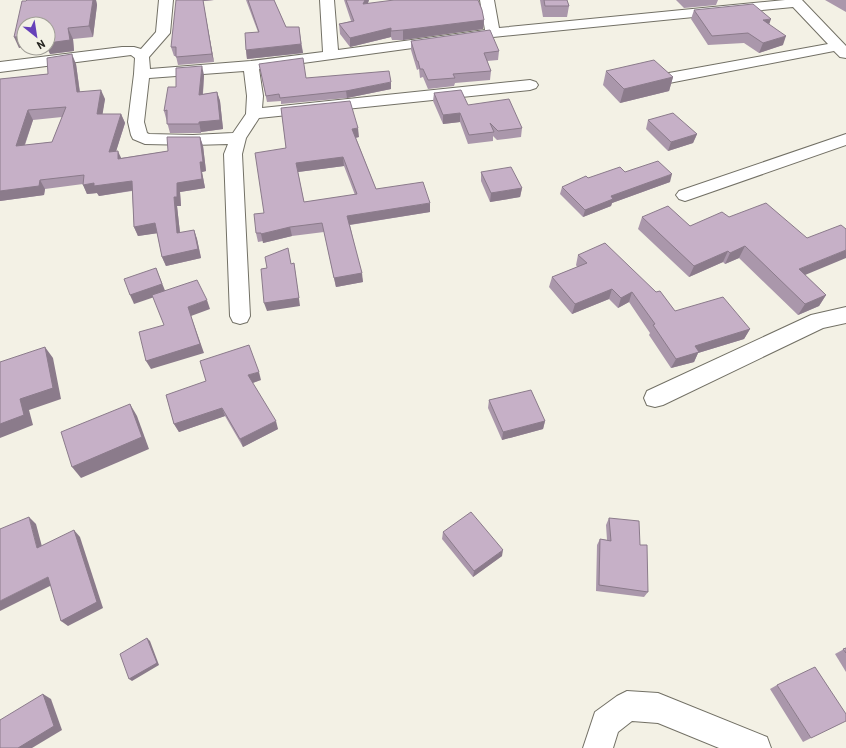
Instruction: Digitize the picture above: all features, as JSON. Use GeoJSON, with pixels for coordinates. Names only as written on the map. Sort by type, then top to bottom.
{"type":"FeatureCollection","features":[{"type":"Feature","properties":{"kind":"street"},"geometry":{"type":"LineString","coordinates":[[166,0],[163,33],[142,56],[142,74],[136,122],[139,135],[145,139],[193,140],[238,138]]}},
{"type":"Feature","properties":{"kind":"street"},"geometry":{"type":"LineString","coordinates":[[327,0],[331,55]]}},
{"type":"Feature","properties":{"kind":"street"},"geometry":{"type":"LineString","coordinates":[[487,0],[493,33]]}},
{"type":"Feature","properties":{"kind":"street"},"geometry":{"type":"LineString","coordinates":[[142,74],[250,66],[650,11],[796,1],[842,51]]}},
{"type":"Feature","properties":{"kind":"street"},"geometry":{"type":"LineString","coordinates":[[0,68],[122,51],[134,51],[142,56]]}},
{"type":"Feature","properties":{"kind":"street"},"geometry":{"type":"LineString","coordinates":[[669,78],[842,51]]}},
{"type":"Feature","properties":{"kind":"street"},"geometry":{"type":"LineString","coordinates":[[240,316],[233,154],[238,138],[254,114],[255,96],[250,66]]}},
{"type":"Feature","properties":{"kind":"street"},"geometry":{"type":"LineString","coordinates":[[254,114],[530,85]]}},
{"type":"Feature","properties":{"kind":"street"},"geometry":{"type":"LineString","coordinates":[[685,195],[846,139]]}},
{"type":"Feature","properties":{"kind":"street"},"geometry":{"type":"LineString","coordinates":[[655,398],[818,321],[846,315]]}},
{"type":"Feature","properties":{"kind":"street"},"geometry":{"type":"LineString","coordinates":[[598,748],[606,723],[627,706],[658,708],[756,748]]}},
{"type":"Feature","properties":{"kind":"building"},"geometry":{"type":"Polygon","coordinates":[[[93,0],[89,26],[68,28],[70,40],[56,42],[56,16],[19,16],[22,1],[93,0]]]}},
{"type":"Feature","properties":{"kind":"building"},"geometry":{"type":"Polygon","coordinates":[[[176,0],[203,0],[212,54],[176,57],[176,47],[171,47],[176,0]]]}},
{"type":"Feature","properties":{"kind":"building"},"geometry":{"type":"Polygon","coordinates":[[[248,0],[274,0],[286,27],[299,27],[301,44],[246,50],[245,33],[259,32],[248,0]]]}},
{"type":"Feature","properties":{"kind":"building"},"geometry":{"type":"Polygon","coordinates":[[[346,0],[365,0],[363,4],[394,0],[478,0],[484,20],[403,30],[391,31],[391,28],[350,38],[339,24],[354,21],[346,0]]]}},
{"type":"Feature","properties":{"kind":"building"},"geometry":{"type":"Polygon","coordinates":[[[544,0],[567,0],[569,6],[545,6],[544,0]]]}},
{"type":"Feature","properties":{"kind":"building"},"geometry":{"type":"Polygon","coordinates":[[[753,4],[771,19],[763,20],[786,36],[763,43],[748,33],[712,36],[694,10],[753,4]]]}},
{"type":"Feature","properties":{"kind":"building"},"geometry":{"type":"Polygon","coordinates":[[[490,30],[499,51],[484,53],[491,71],[453,74],[455,78],[428,80],[423,69],[420,69],[411,41],[490,30]]]}},
{"type":"Feature","properties":{"kind":"building"},"geometry":{"type":"Polygon","coordinates":[[[72,54],[77,92],[101,90],[97,114],[121,114],[109,152],[118,151],[118,159],[168,151],[167,137],[200,137],[203,162],[200,162],[202,179],[177,183],[177,197],[174,197],[177,233],[194,230],[198,249],[162,257],[155,223],[134,227],[132,181],[94,186],[94,183],[83,185],[84,175],[40,180],[39,186],[0,191],[0,79],[48,74],[47,58],[72,54]],[[66,107],[28,110],[16,146],[52,142],[66,107]]]}},
{"type":"Feature","properties":{"kind":"building"},"geometry":{"type":"Polygon","coordinates":[[[303,58],[306,78],[389,71],[391,82],[346,91],[280,98],[279,94],[266,96],[259,64],[303,58]]]}},
{"type":"Feature","properties":{"kind":"building"},"geometry":{"type":"Polygon","coordinates":[[[654,60],[673,77],[624,89],[606,71],[654,60]]]}},
{"type":"Feature","properties":{"kind":"building"},"geometry":{"type":"Polygon","coordinates":[[[202,66],[199,95],[217,92],[220,120],[199,122],[199,124],[167,124],[167,110],[164,111],[168,87],[176,87],[176,68],[202,66]]]}},
{"type":"Feature","properties":{"kind":"building"},"geometry":{"type":"Polygon","coordinates":[[[461,90],[468,105],[509,99],[522,128],[498,131],[490,123],[494,132],[469,135],[460,113],[443,115],[434,93],[461,90]]]}},
{"type":"Feature","properties":{"kind":"building"},"geometry":{"type":"Polygon","coordinates":[[[350,101],[358,128],[352,129],[376,189],[423,182],[430,203],[347,216],[362,273],[334,278],[322,223],[290,227],[261,234],[256,233],[254,214],[264,213],[255,153],[286,148],[281,108],[350,101]],[[343,157],[296,163],[304,202],[357,194],[343,157]]]}},
{"type":"Feature","properties":{"kind":"building"},"geometry":{"type":"Polygon","coordinates":[[[673,113],[697,134],[671,142],[648,120],[673,113]]]}},
{"type":"Feature","properties":{"kind":"building"},"geometry":{"type":"Polygon","coordinates":[[[658,161],[672,174],[611,196],[613,199],[585,210],[562,187],[586,176],[588,178],[620,167],[625,172],[658,161]]]}},
{"type":"Feature","properties":{"kind":"building"},"geometry":{"type":"Polygon","coordinates":[[[511,167],[522,188],[491,193],[481,172],[511,167]]]}},
{"type":"Feature","properties":{"kind":"building"},"geometry":{"type":"Polygon","coordinates":[[[766,203],[807,238],[841,225],[846,229],[846,250],[799,269],[826,295],[805,304],[745,246],[730,253],[728,251],[694,266],[642,217],[668,206],[690,226],[722,212],[729,217],[766,203]]]}},
{"type":"Feature","properties":{"kind":"building"},"geometry":{"type":"Polygon","coordinates":[[[605,243],[656,292],[660,291],[675,311],[723,297],[750,329],[695,346],[699,352],[676,359],[653,325],[655,324],[632,292],[621,298],[612,289],[575,304],[552,277],[587,263],[578,255],[605,243]]]}},
{"type":"Feature","properties":{"kind":"building"},"geometry":{"type":"Polygon","coordinates":[[[288,248],[291,264],[294,263],[299,298],[264,303],[261,269],[267,268],[265,257],[288,248]]]}},
{"type":"Feature","properties":{"kind":"building"},"geometry":{"type":"Polygon","coordinates":[[[156,268],[162,284],[130,295],[124,279],[156,268]]]}},
{"type":"Feature","properties":{"kind":"building"},"geometry":{"type":"Polygon","coordinates":[[[197,280],[207,300],[188,307],[200,344],[146,361],[139,332],[164,325],[152,295],[197,280]]]}},
{"type":"Feature","properties":{"kind":"building"},"geometry":{"type":"Polygon","coordinates":[[[249,345],[259,372],[248,375],[276,421],[240,439],[222,408],[174,424],[166,395],[206,381],[200,361],[249,345]]]}},
{"type":"Feature","properties":{"kind":"building"},"geometry":{"type":"Polygon","coordinates":[[[45,347],[53,388],[20,399],[24,415],[0,424],[0,362],[45,347]]]}},
{"type":"Feature","properties":{"kind":"building"},"geometry":{"type":"Polygon","coordinates":[[[531,390],[545,421],[503,432],[489,400],[531,390]]]}},
{"type":"Feature","properties":{"kind":"building"},"geometry":{"type":"Polygon","coordinates":[[[130,404],[142,437],[72,467],[61,432],[130,404]]]}},
{"type":"Feature","properties":{"kind":"building"},"geometry":{"type":"Polygon","coordinates":[[[471,512],[503,550],[474,571],[443,532],[471,512]]]}},
{"type":"Feature","properties":{"kind":"building"},"geometry":{"type":"Polygon","coordinates":[[[29,517],[37,548],[74,530],[97,602],[61,621],[48,577],[0,601],[0,529],[29,517]]]}},
{"type":"Feature","properties":{"kind":"building"},"geometry":{"type":"Polygon","coordinates":[[[609,518],[639,521],[640,545],[647,545],[648,592],[599,585],[600,539],[611,541],[609,518]]]}},
{"type":"Feature","properties":{"kind":"building"},"geometry":{"type":"Polygon","coordinates":[[[147,638],[157,663],[129,679],[120,654],[147,638]]]}},
{"type":"Feature","properties":{"kind":"building"},"geometry":{"type":"Polygon","coordinates":[[[815,667],[846,714],[846,721],[811,738],[777,685],[815,667]]]}},
{"type":"Feature","properties":{"kind":"building"},"geometry":{"type":"Polygon","coordinates":[[[43,694],[54,726],[18,748],[0,748],[0,720],[43,694]]]}}]}
